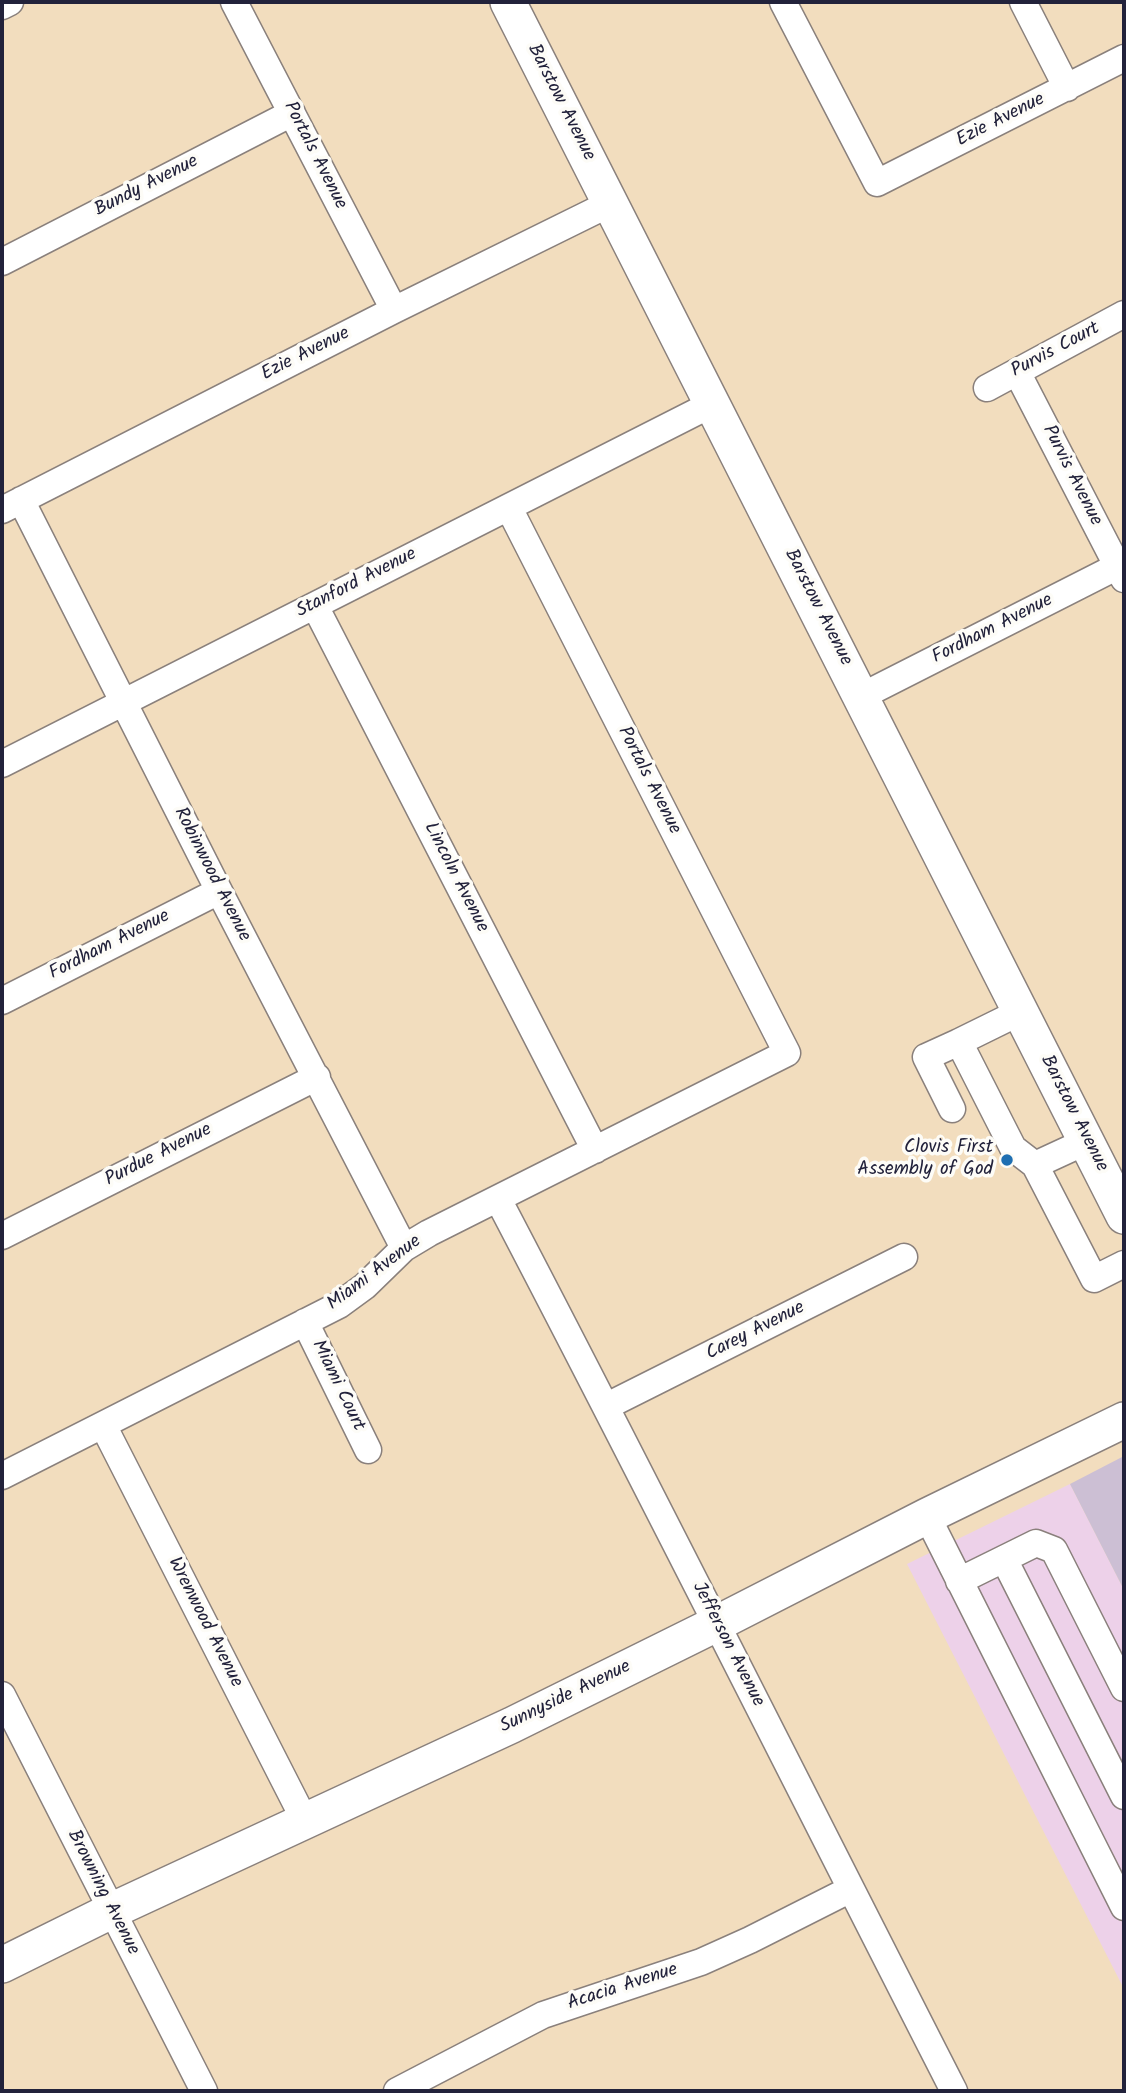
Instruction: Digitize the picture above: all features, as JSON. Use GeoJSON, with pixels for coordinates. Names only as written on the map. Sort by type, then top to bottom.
{"type":"FeatureCollection","features":[{"type":"Feature","properties":{"kind":"main road","name":"Barstow Avenue"},"geometry":{"type":"LineString","coordinates":[[508,2],[1124,1216]]}},
{"type":"Feature","properties":{"kind":"main road","name":"Sunnyside Avenue"},"geometry":{"type":"LineString","coordinates":[[2,1965],[111,1911],[512,1725],[1124,1420]]}},
{"type":"Feature","properties":{"kind":"street"},"geometry":{"type":"LineString","coordinates":[[2,6],[10,2]]}},
{"type":"Feature","properties":{"kind":"street","name":"Portals Avenue"},"geometry":{"type":"LineString","coordinates":[[234,2],[394,310]]}},
{"type":"Feature","properties":{"kind":"street","name":"Ezie Avenue"},"geometry":{"type":"LineString","coordinates":[[783,2],[877,183],[1124,58]]}},
{"type":"Feature","properties":{"kind":"street"},"geometry":{"type":"LineString","coordinates":[[1023,2],[1067,88]]}},
{"type":"Feature","properties":{"kind":"street","name":"Bundy Avenue"},"geometry":{"type":"LineString","coordinates":[[2,262],[292,113]]}},
{"type":"Feature","properties":{"kind":"street","name":"Ezie Avenue"},"geometry":{"type":"LineString","coordinates":[[11,505],[611,203]]}},
{"type":"Feature","properties":{"kind":"street","name":"Purvis Court"},"geometry":{"type":"LineString","coordinates":[[987,388],[1124,314]]}},
{"type":"Feature","properties":{"kind":"street","name":"Purvis Avenue"},"geometry":{"type":"LineString","coordinates":[[1017,372],[1122,570]]}},
{"type":"Feature","properties":{"kind":"street","name":"Stanford Avenue"},"geometry":{"type":"LineString","coordinates":[[2,764],[712,404]]}},
{"type":"Feature","properties":{"kind":"street","name":"Robinwood Avenue"},"geometry":{"type":"LineString","coordinates":[[11,505],[124,702],[404,1248]]}},
{"type":"Feature","properties":{"kind":"street","name":"Portals Avenue"},"geometry":{"type":"LineString","coordinates":[[509,508],[787,1053]]}},
{"type":"Feature","properties":{"kind":"street","name":"Fordham Avenue"},"geometry":{"type":"LineString","coordinates":[[862,696],[1122,570]]}},
{"type":"Feature","properties":{"kind":"street","name":"Lincoln Avenue"},"geometry":{"type":"LineString","coordinates":[[315,606],[595,1150]]}},
{"type":"Feature","properties":{"kind":"street","name":"Fordham Avenue"},"geometry":{"type":"LineString","coordinates":[[2,1000],[219,891]]}},
{"type":"Feature","properties":{"kind":"street"},"geometry":{"type":"LineString","coordinates":[[952,1109],[926,1057],[1021,1011]]}},
{"type":"Feature","properties":{"kind":"street"},"geometry":{"type":"LineString","coordinates":[[959,1042],[1013,1148],[1035,1165],[1094,1279],[1124,1264]]}},
{"type":"Feature","properties":{"kind":"street","name":"Miami Avenue"},"geometry":{"type":"LineString","coordinates":[[2,1476],[339,1305],[365,1286],[404,1248],[429,1233],[787,1053]]}},
{"type":"Feature","properties":{"kind":"street","name":"Purdue Avenue"},"geometry":{"type":"LineString","coordinates":[[2,1236],[317,1077]]}},
{"type":"Feature","properties":{"kind":"street"},"geometry":{"type":"LineString","coordinates":[[1035,1165],[1087,1141]]}},
{"type":"Feature","properties":{"kind":"street","name":"Jefferson Avenue"},"geometry":{"type":"LineString","coordinates":[[498,1199],[607,1406],[954,2091]]}},
{"type":"Feature","properties":{"kind":"street","name":"Carey Avenue"},"geometry":{"type":"LineString","coordinates":[[607,1406],[905,1257]]}},
{"type":"Feature","properties":{"kind":"street","name":"Miami Court"},"geometry":{"type":"LineString","coordinates":[[305,1322],[368,1450]]}},
{"type":"Feature","properties":{"kind":"street","name":"Wrenwood Avenue"},"geometry":{"type":"LineString","coordinates":[[103,1425],[305,1821]]}},
{"type":"Feature","properties":{"kind":"street"},"geometry":{"type":"LineString","coordinates":[[927,1516],[1124,1907]]}},
{"type":"Feature","properties":{"kind":"street"},"geometry":{"type":"LineString","coordinates":[[960,1581],[1036,1543],[1054,1550],[1124,1688]]}},
{"type":"Feature","properties":{"kind":"street"},"geometry":{"type":"LineString","coordinates":[[1004,1559],[1124,1796]]}},
{"type":"Feature","properties":{"kind":"street","name":"Browning Avenue"},"geometry":{"type":"LineString","coordinates":[[2,1695],[204,2091]]}},
{"type":"Feature","properties":{"kind":"street","name":"Acacia Avenue"},"geometry":{"type":"LineString","coordinates":[[397,2091],[543,2015],[701,1962],[851,1889]]}},
{"type":"Feature","properties":{"kind":"shaded area"},"geometry":{"type":"Polygon","coordinates":[[[1124,1456],[1124,1590],[1070,1484],[1124,1456]]]}},
{"type":"Feature","properties":{"kind":"shaded area"},"geometry":{"type":"Polygon","coordinates":[[[1070,1484],[1124,1590],[1124,1989],[907,1564],[1070,1484]]]}},
{"type":"Feature","properties":{"kind":"place","name":"Clovis First Assembly of God"},"geometry":{"type":"Point","coordinates":[1007,1160]}}]}
